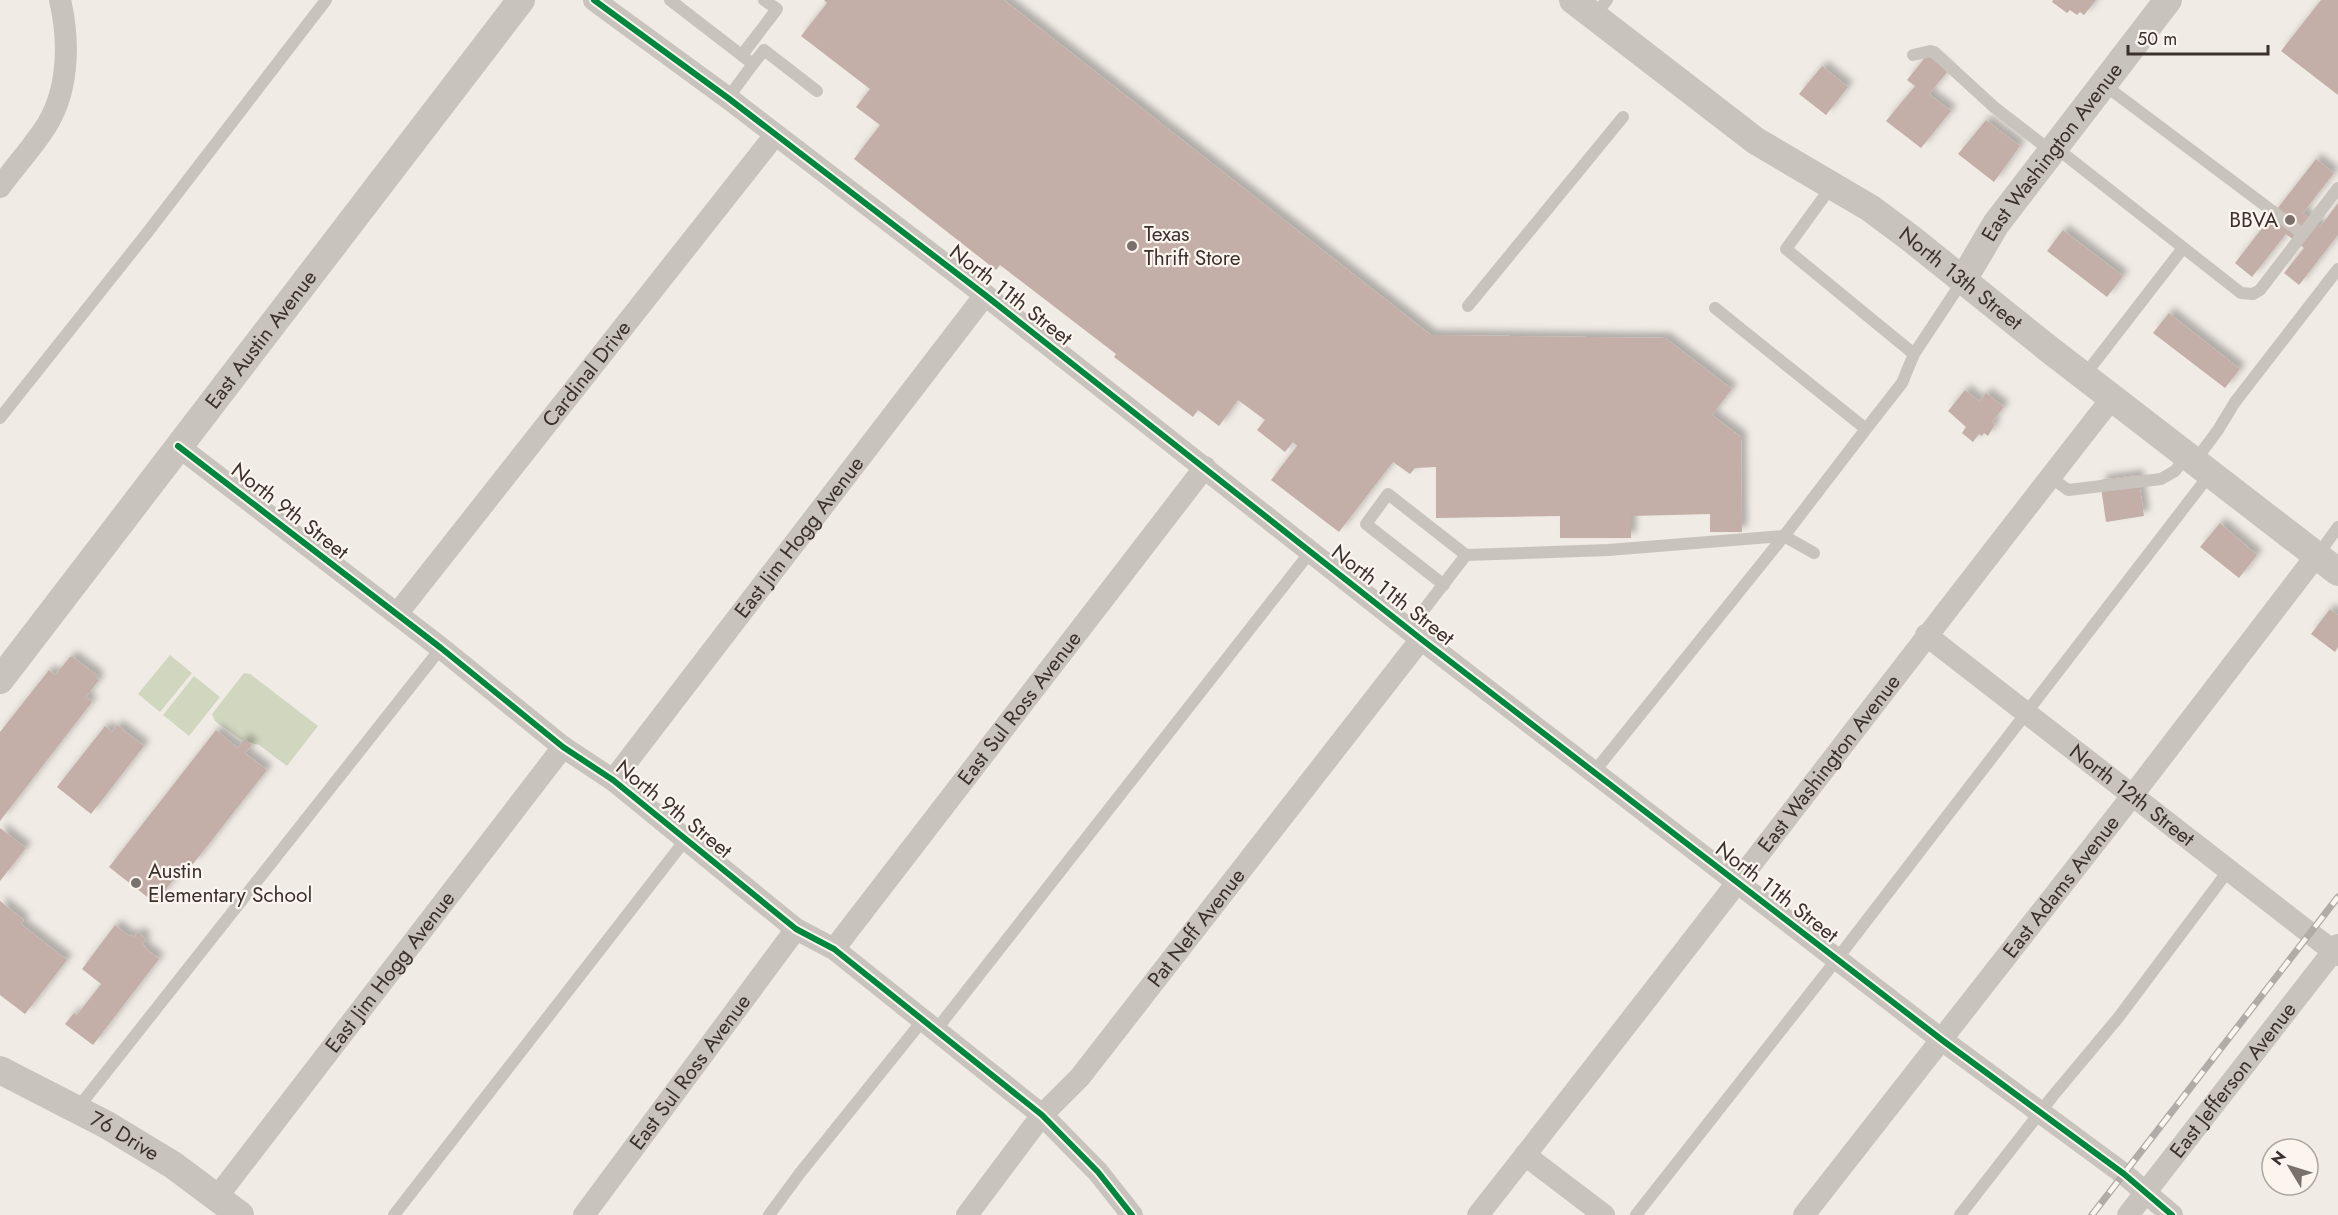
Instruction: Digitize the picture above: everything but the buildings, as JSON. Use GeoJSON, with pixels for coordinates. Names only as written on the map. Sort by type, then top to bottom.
{"type":"FeatureCollection","features":[{"type":"Feature","properties":{"kind":"street"},"geometry":{"type":"LineString","coordinates":[[0,187],[45,129],[61,94],[66,57],[65,22],[60,0]]}},
{"type":"Feature","properties":{"kind":"street","name":"East Austin Avenue"},"geometry":{"type":"LineString","coordinates":[[0,680],[521,0]]}},
{"type":"Feature","properties":{"kind":"street","name":"North 11th Street"},"geometry":{"type":"LineString","coordinates":[[594,0],[728,98],[985,295],[1415,634],[1942,1040],[2124,1174],[2172,1215]]}},
{"type":"Feature","properties":{"kind":"street","name":"East Washington Avenue"},"geometry":{"type":"LineString","coordinates":[[1963,280],[1996,224],[2168,0]]}},
{"type":"Feature","properties":{"kind":"street","name":"North 13th Street"},"geometry":{"type":"LineString","coordinates":[[1591,6],[1756,141],[1870,208],[2327,564]]}},
{"type":"Feature","properties":{"kind":"street","name":"Cardinal Drive"},"geometry":{"type":"LineString","coordinates":[[397,614],[775,135]]}},
{"type":"Feature","properties":{"kind":"street","name":"East Jim Hogg Avenue"},"geometry":{"type":"LineString","coordinates":[[613,780],[985,295]]}},
{"type":"Feature","properties":{"kind":"street","name":"East Washington Avenue"},"geometry":{"type":"LineString","coordinates":[[1478,1215],[1738,884],[1926,635],[2112,398]]}},
{"type":"Feature","properties":{"kind":"street","name":"North 9th Street"},"geometry":{"type":"LineString","coordinates":[[178,446],[441,648],[563,747],[613,780],[796,928],[834,949],[1042,1115],[1098,1172],[1132,1215]]}},
{"type":"Feature","properties":{"kind":"street","name":"East Sul Ross Avenue"},"geometry":{"type":"LineString","coordinates":[[834,949],[1205,467]]}},
{"type":"Feature","properties":{"kind":"street","name":"East Adams Avenue"},"geometry":{"type":"LineString","coordinates":[[1804,1215],[2132,796],[2327,564]]}},
{"type":"Feature","properties":{"kind":"street","name":"Pat Neff Avenue"},"geometry":{"type":"LineString","coordinates":[[967,1215],[1042,1115],[1080,1077],[1415,634]]}},
{"type":"Feature","properties":{"kind":"street","name":"North 12th Street"},"geometry":{"type":"LineString","coordinates":[[1926,635],[2228,871],[2336,951]]}},
{"type":"Feature","properties":{"kind":"street","name":"East Jim Hogg Avenue"},"geometry":{"type":"LineString","coordinates":[[217,1197],[563,747]]}},
{"type":"Feature","properties":{"kind":"street","name":"East Sul Ross Avenue"},"geometry":{"type":"LineString","coordinates":[[584,1215],[796,928]]}},
{"type":"Feature","properties":{"kind":"street","name":"East Jefferson Avenue"},"geometry":{"type":"LineString","coordinates":[[2128,1215],[2336,951]]}},
{"type":"Feature","properties":{"kind":"street","name":"76 Drive"},"geometry":{"type":"LineString","coordinates":[[0,1070],[77,1110],[173,1165],[240,1215]]}},
{"type":"Feature","properties":{"kind":"street"},"geometry":{"type":"LineString","coordinates":[[1525,1155],[1604,1215]]}},
{"type":"Feature","properties":{"kind":"lane"},"geometry":{"type":"LineString","coordinates":[[0,418],[147,234],[326,0]]}},
{"type":"Feature","properties":{"kind":"lane"},"geometry":{"type":"LineString","coordinates":[[670,0],[753,64]]}},
{"type":"Feature","properties":{"kind":"lane"},"geometry":{"type":"LineString","coordinates":[[742,55],[777,9],[764,0]]}},
{"type":"Feature","properties":{"kind":"lane"},"geometry":{"type":"LineString","coordinates":[[728,98],[764,50],[817,91]]}},
{"type":"Feature","properties":{"kind":"lane"},"geometry":{"type":"LineString","coordinates":[[1913,55],[1934,52],[1994,107],[2053,149],[2241,293],[2253,294],[2260,290],[2338,188]]}},
{"type":"Feature","properties":{"kind":"lane"},"geometry":{"type":"LineString","coordinates":[[2103,84],[2303,234]]}},
{"type":"Feature","properties":{"kind":"lane"},"geometry":{"type":"LineString","coordinates":[[1468,306],[1623,117]]}},
{"type":"Feature","properties":{"kind":"lane"},"geometry":{"type":"LineString","coordinates":[[1831,187],[1786,249],[1914,354]]}},
{"type":"Feature","properties":{"kind":"lane"},"geometry":{"type":"LineString","coordinates":[[2084,376],[2183,248]]}},
{"type":"Feature","properties":{"kind":"lane"},"geometry":{"type":"LineString","coordinates":[[1636,1215],[2026,713],[2198,463],[2235,402],[2338,269]]}},
{"type":"Feature","properties":{"kind":"lane"},"geometry":{"type":"LineString","coordinates":[[1594,772],[1784,536],[1902,383],[1914,354],[1963,280]]}},
{"type":"Feature","properties":{"kind":"lane"},"geometry":{"type":"LineString","coordinates":[[1715,308],[1866,429]]}},
{"type":"Feature","properties":{"kind":"lane"},"geometry":{"type":"LineString","coordinates":[[2050,477],[2068,490],[2161,479],[2198,463]]}},
{"type":"Feature","properties":{"kind":"lane"},"geometry":{"type":"LineString","coordinates":[[1444,585],[1366,524],[1389,495],[1467,555],[1608,550],[1784,536],[1814,553]]}},
{"type":"Feature","properties":{"kind":"lane"},"geometry":{"type":"LineString","coordinates":[[2327,564],[2338,527]]}},
{"type":"Feature","properties":{"kind":"lane"},"geometry":{"type":"LineString","coordinates":[[769,1215],[929,1025],[1311,551]]}},
{"type":"Feature","properties":{"kind":"lane"},"geometry":{"type":"LineString","coordinates":[[1415,634],[1444,585],[1467,555]]}},
{"type":"Feature","properties":{"kind":"lane"},"geometry":{"type":"LineString","coordinates":[[77,1110],[441,648]]}},
{"type":"Feature","properties":{"kind":"lane"},"geometry":{"type":"LineString","coordinates":[[394,1215],[686,839]]}},
{"type":"Feature","properties":{"kind":"lane"},"geometry":{"type":"LineString","coordinates":[[1960,1215],[2040,1112],[2118,1018],[2228,871]]}},
{"type":"Feature","properties":{"kind":"green space"},"geometry":{"type":"Polygon","coordinates":[[[170,655],[192,673],[160,712],[138,694],[170,655]]]}},
{"type":"Feature","properties":{"kind":"green space"},"geometry":{"type":"Polygon","coordinates":[[[244,673],[250,674],[318,726],[287,766],[259,745],[243,741],[215,721],[212,714],[244,673]]]}},
{"type":"Feature","properties":{"kind":"green space"},"geometry":{"type":"Polygon","coordinates":[[[194,676],[220,697],[189,736],[163,715],[194,676]]]}},
{"type":"Feature","properties":{"kind":"railway"},"geometry":{"type":"LineString","coordinates":[[2092,1215],[2338,897]]}},
{"type":"Feature","properties":{"kind":"cycle path"},"geometry":{"type":"LineString","coordinates":[[594,0],[728,98],[985,295],[1421,639],[1942,1040],[2124,1174],[2172,1215]]}},
{"type":"Feature","properties":{"kind":"cycle path"},"geometry":{"type":"LineString","coordinates":[[178,446],[441,648],[563,747],[613,780],[796,929],[834,949],[1042,1115],[1098,1172],[1132,1215]]}},
{"type":"Feature","properties":{"kind":"place","name":"BBVA"},"geometry":{"type":"Point","coordinates":[2290,220]}},
{"type":"Feature","properties":{"kind":"place","name":"Texas Thrift Store"},"geometry":{"type":"Point","coordinates":[1132,246]}},
{"type":"Feature","properties":{"kind":"place","name":"Austin Elementary School"},"geometry":{"type":"Point","coordinates":[136,883]}}]}
